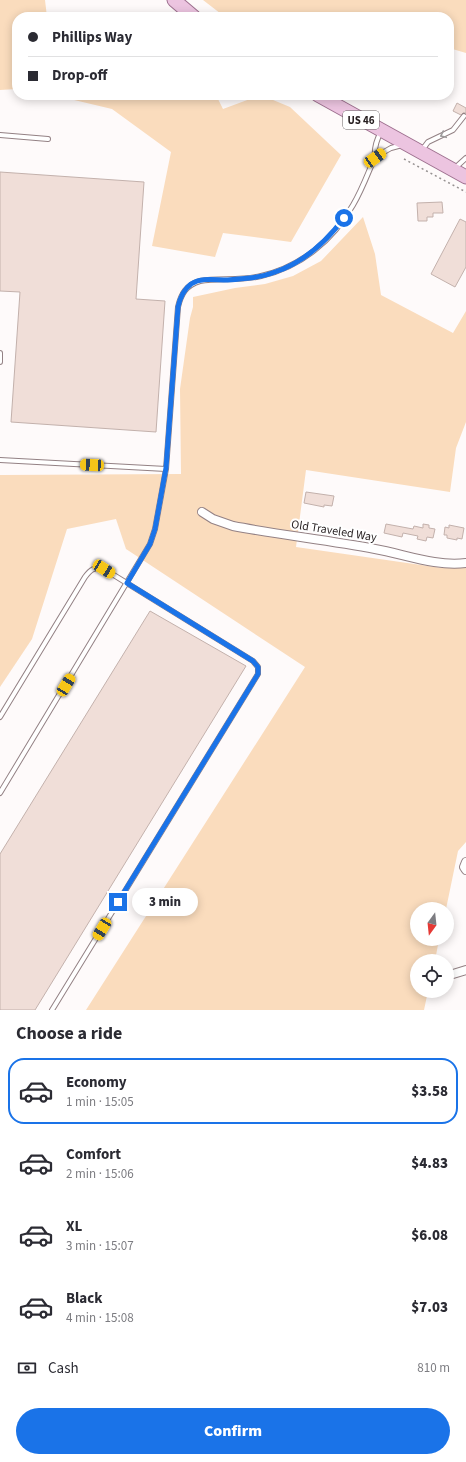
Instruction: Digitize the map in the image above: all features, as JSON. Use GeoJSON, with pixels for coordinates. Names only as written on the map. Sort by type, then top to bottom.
{"type":"FeatureCollection","features":[{"type":"Feature","properties":{"kind":"main road"},"geometry":{"type":"LineString","coordinates":[[176,1],[188,12]]}},
{"type":"Feature","properties":{"kind":"main road","name":"US 46"},"geometry":{"type":"LineString","coordinates":[[327,100],[466,177]]}},
{"type":"Feature","properties":{"kind":"street","name":"Old Traveled Way"},"geometry":{"type":"LineString","coordinates":[[202,512],[213,519],[233,526],[370,548],[432,561],[445,563],[466,563]]}},
{"type":"Feature","properties":{"kind":"street"},"geometry":{"type":"LineString","coordinates":[[466,862],[464,867],[466,870]]}},
{"type":"Feature","properties":{"kind":"street"},"geometry":{"type":"LineString","coordinates":[[454,974],[466,970]]}},
{"type":"Feature","properties":{"kind":"lane"},"geometry":{"type":"LineString","coordinates":[[421,152],[428,142],[453,130],[464,116]]}},
{"type":"Feature","properties":{"kind":"lane"},"geometry":{"type":"LineString","coordinates":[[0,793],[150,544],[155,529],[166,468],[178,307],[184,292],[193,283],[200,281],[260,277],[276,272],[303,259],[315,250],[331,235],[351,209],[375,158],[374,150],[381,131]]}},
{"type":"Feature","properties":{"kind":"lane"},"geometry":{"type":"LineString","coordinates":[[0,135],[48,139]]}},
{"type":"Feature","properties":{"kind":"lane"},"geometry":{"type":"LineString","coordinates":[[375,158],[391,148],[404,144]]}},
{"type":"Feature","properties":{"kind":"lane"},"geometry":{"type":"LineString","coordinates":[[453,170],[466,158]]}},
{"type":"Feature","properties":{"kind":"lane"},"geometry":{"type":"LineString","coordinates":[[0,353],[0,362]]}},
{"type":"Feature","properties":{"kind":"lane"},"geometry":{"type":"LineString","coordinates":[[0,460],[166,468]]}},
{"type":"Feature","properties":{"kind":"lane"},"geometry":{"type":"LineString","coordinates":[[0,717],[90,570],[96,567],[104,569],[127,583],[253,661],[258,667],[258,674],[52,1010]]}},
{"type":"Feature","properties":{"kind":"path"},"geometry":{"type":"LineString","coordinates":[[404,159],[466,192]]}},
{"type":"Feature","properties":{"kind":"shaded area"},"geometry":{"type":"Polygon","coordinates":[[[0,0],[45,0],[46,12],[12,12],[12,89],[0,90],[0,0]]]}},
{"type":"Feature","properties":{"kind":"shaded area"},"geometry":{"type":"Polygon","coordinates":[[[203,0],[466,0],[466,53],[454,49],[454,12],[219,12],[203,0]]]}},
{"type":"Feature","properties":{"kind":"shaded area"},"geometry":{"type":"Polygon","coordinates":[[[74,100],[218,100],[223,109],[247,100],[273,100],[290,107],[341,155],[291,242],[223,233],[215,257],[152,246],[171,152],[112,109],[74,100]]]}},
{"type":"Feature","properties":{"kind":"shaded area"},"geometry":{"type":"Polygon","coordinates":[[[363,217],[375,254],[381,295],[453,333],[466,311],[466,422],[456,448],[450,492],[306,470],[296,547],[442,568],[466,568],[466,842],[458,851],[447,902],[410,902],[410,946],[438,946],[436,954],[410,954],[410,998],[427,998],[424,1010],[86,1010],[305,667],[126,549],[116,519],[67,529],[32,639],[0,687],[0,475],[181,474],[180,389],[190,318],[193,307],[193,297],[235,288],[265,284],[293,276],[321,261],[363,217]]]}},
{"type":"Feature","properties":{"kind":"building"},"geometry":{"type":"Polygon","coordinates":[[[457,103],[466,108],[466,113],[461,115],[453,111],[457,103]]]}},
{"type":"Feature","properties":{"kind":"building"},"geometry":{"type":"Polygon","coordinates":[[[0,172],[144,182],[136,299],[165,301],[156,432],[11,422],[20,292],[0,291],[0,172]]]}},
{"type":"Feature","properties":{"kind":"building"},"geometry":{"type":"Polygon","coordinates":[[[442,202],[443,213],[433,213],[433,217],[427,217],[427,221],[418,221],[417,203],[442,202]]]}},
{"type":"Feature","properties":{"kind":"building"},"geometry":{"type":"Polygon","coordinates":[[[460,219],[466,222],[466,267],[455,287],[431,274],[460,219]]]}},
{"type":"Feature","properties":{"kind":"building"},"geometry":{"type":"Polygon","coordinates":[[[306,492],[334,496],[332,506],[324,505],[324,507],[304,503],[306,492]]]}},
{"type":"Feature","properties":{"kind":"building"},"geometry":{"type":"Polygon","coordinates":[[[386,524],[413,529],[414,526],[423,528],[423,524],[429,525],[429,528],[435,529],[433,538],[427,537],[426,541],[417,539],[418,536],[403,533],[402,537],[384,533],[386,524]]]}},
{"type":"Feature","properties":{"kind":"building"},"geometry":{"type":"Polygon","coordinates":[[[449,525],[464,528],[462,539],[457,538],[457,540],[447,538],[447,535],[444,535],[445,527],[449,528],[449,525]]]}},
{"type":"Feature","properties":{"kind":"building"},"geometry":{"type":"Polygon","coordinates":[[[150,611],[246,666],[35,1010],[0,1010],[0,854],[150,611]]]}},
{"type":"Feature","properties":{"kind":"route"},"geometry":{"type":"LineString","coordinates":[[118,902],[258,674],[258,667],[253,661],[127,583],[150,544],[155,529],[166,468],[178,307],[181,296],[190,285],[200,281],[260,277],[290,266],[303,259],[327,240],[344,218]]}}]}
